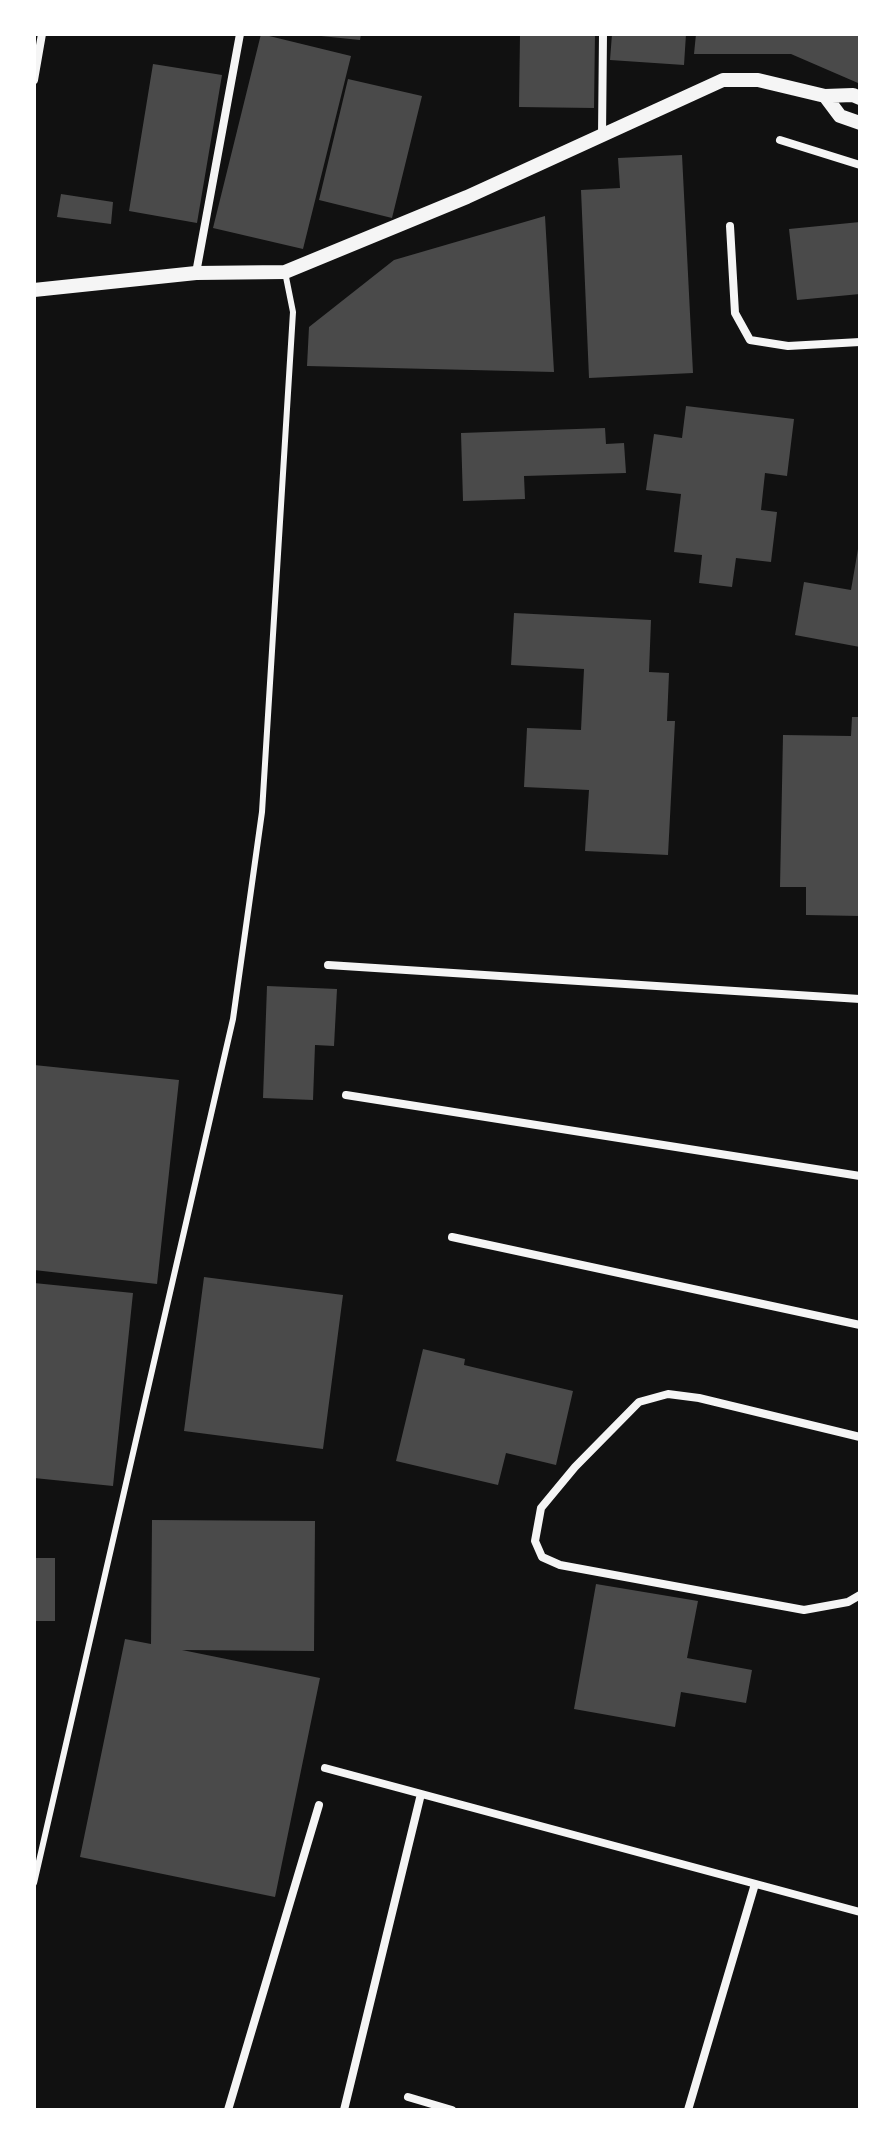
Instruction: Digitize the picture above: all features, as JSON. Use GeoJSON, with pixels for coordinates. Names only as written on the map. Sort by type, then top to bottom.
{"type":"FeatureCollection","features":[{"type":"Feature","properties":{"kind":"street"},"geometry":{"type":"LineString","coordinates":[[34,80],[42,34]]}},
{"type":"Feature","properties":{"kind":"street"},"geometry":{"type":"LineString","coordinates":[[196,273],[240,34]]}},
{"type":"Feature","properties":{"kind":"street"},"geometry":{"type":"LineString","coordinates":[[602,135],[603,34]]}},
{"type":"Feature","properties":{"kind":"street"},"geometry":{"type":"LineString","coordinates":[[35,293],[196,273],[285,272],[467,197],[723,80],[758,80],[825,96],[853,95],[860,98]]}},
{"type":"Feature","properties":{"kind":"street"},"geometry":{"type":"LineString","coordinates":[[825,96],[840,116],[860,123]]}},
{"type":"Feature","properties":{"kind":"street"},"geometry":{"type":"LineString","coordinates":[[780,140],[860,165]]}},
{"type":"Feature","properties":{"kind":"street"},"geometry":{"type":"LineString","coordinates":[[730,226],[735,313],[750,340],[788,346],[860,342]]}},
{"type":"Feature","properties":{"kind":"street"},"geometry":{"type":"LineString","coordinates":[[328,965],[860,999]]}},
{"type":"Feature","properties":{"kind":"street"},"geometry":{"type":"LineString","coordinates":[[346,1095],[860,1176]]}},
{"type":"Feature","properties":{"kind":"street"},"geometry":{"type":"LineString","coordinates":[[452,1237],[860,1325]]}},
{"type":"Feature","properties":{"kind":"street"},"geometry":{"type":"LineString","coordinates":[[860,1437],[699,1398],[668,1394],[639,1402],[575,1467],[541,1508],[535,1541],[542,1557],[560,1565],[804,1610],[848,1602],[860,1595]]}},
{"type":"Feature","properties":{"kind":"street"},"geometry":{"type":"LineString","coordinates":[[325,1768],[860,1912]]}},
{"type":"Feature","properties":{"kind":"street"},"geometry":{"type":"LineString","coordinates":[[344,2110],[421,1794]]}},
{"type":"Feature","properties":{"kind":"street"},"geometry":{"type":"LineString","coordinates":[[228,2110],[319,1805]]}},
{"type":"Feature","properties":{"kind":"street"},"geometry":{"type":"LineString","coordinates":[[688,2110],[755,1884]]}},
{"type":"Feature","properties":{"kind":"street"},"geometry":{"type":"LineString","coordinates":[[408,2097],[452,2110]]}},
{"type":"Feature","properties":{"kind":"lane"},"geometry":{"type":"LineString","coordinates":[[34,1883],[233,1019],[262,812],[293,312],[285,272]]}},
{"type":"Feature","properties":{"kind":"building"},"geometry":{"type":"Polygon","coordinates":[[[261,34],[351,56],[303,249],[213,228],[261,34]]]}},
{"type":"Feature","properties":{"kind":"building"},"geometry":{"type":"Polygon","coordinates":[[[322,34],[361,34],[360,40],[322,34]]]}},
{"type":"Feature","properties":{"kind":"building"},"geometry":{"type":"Polygon","coordinates":[[[520,34],[595,34],[594,108],[519,107],[520,34]]]}},
{"type":"Feature","properties":{"kind":"building"},"geometry":{"type":"Polygon","coordinates":[[[612,34],[686,34],[684,65],[610,60],[612,34]]]}},
{"type":"Feature","properties":{"kind":"building"},"geometry":{"type":"Polygon","coordinates":[[[696,34],[860,34],[860,77],[858,83],[791,54],[694,54],[696,34]]]}},
{"type":"Feature","properties":{"kind":"building"},"geometry":{"type":"Polygon","coordinates":[[[153,64],[222,75],[197,223],[129,211],[153,64]]]}},
{"type":"Feature","properties":{"kind":"building"},"geometry":{"type":"Polygon","coordinates":[[[348,79],[422,96],[392,218],[319,200],[348,79]]]}},
{"type":"Feature","properties":{"kind":"building"},"geometry":{"type":"Polygon","coordinates":[[[682,155],[693,373],[589,378],[581,190],[620,188],[618,158],[682,155]]]}},
{"type":"Feature","properties":{"kind":"building"},"geometry":{"type":"Polygon","coordinates":[[[61,194],[113,202],[111,224],[57,217],[61,194]]]}},
{"type":"Feature","properties":{"kind":"building"},"geometry":{"type":"Polygon","coordinates":[[[545,216],[554,372],[307,366],[309,327],[394,260],[545,216]]]}},
{"type":"Feature","properties":{"kind":"building"},"geometry":{"type":"Polygon","coordinates":[[[860,222],[860,294],[797,300],[789,229],[860,222]]]}},
{"type":"Feature","properties":{"kind":"building"},"geometry":{"type":"Polygon","coordinates":[[[686,406],[794,419],[787,476],[765,473],[761,510],[777,512],[771,562],[736,558],[732,587],[699,583],[702,555],[674,552],[681,494],[646,490],[654,434],[682,438],[686,406]]]}},
{"type":"Feature","properties":{"kind":"building"},"geometry":{"type":"Polygon","coordinates":[[[605,428],[606,444],[624,443],[626,473],[524,476],[525,499],[463,501],[461,433],[605,428]]]}},
{"type":"Feature","properties":{"kind":"building"},"geometry":{"type":"Polygon","coordinates":[[[858,549],[860,647],[795,635],[804,582],[851,590],[858,549]]]}},
{"type":"Feature","properties":{"kind":"building"},"geometry":{"type":"Polygon","coordinates":[[[514,613],[651,620],[649,672],[669,673],[667,721],[675,721],[668,855],[585,851],[589,790],[524,787],[527,728],[581,730],[584,669],[511,665],[514,613]]]}},
{"type":"Feature","properties":{"kind":"building"},"geometry":{"type":"Polygon","coordinates":[[[852,717],[860,717],[860,916],[806,915],[806,887],[780,887],[783,735],[851,736],[852,717]]]}},
{"type":"Feature","properties":{"kind":"building"},"geometry":{"type":"Polygon","coordinates":[[[267,986],[337,989],[334,1046],[315,1045],[313,1100],[263,1098],[267,986]]]}},
{"type":"Feature","properties":{"kind":"building"},"geometry":{"type":"Polygon","coordinates":[[[34,1065],[179,1080],[157,1284],[34,1270],[34,1065]]]}},
{"type":"Feature","properties":{"kind":"building"},"geometry":{"type":"Polygon","coordinates":[[[204,1277],[343,1295],[323,1449],[184,1431],[204,1277]]]}},
{"type":"Feature","properties":{"kind":"building"},"geometry":{"type":"Polygon","coordinates":[[[34,1283],[133,1293],[113,1486],[34,1478],[34,1283]]]}},
{"type":"Feature","properties":{"kind":"building"},"geometry":{"type":"Polygon","coordinates":[[[423,1349],[465,1359],[464,1365],[573,1391],[556,1465],[506,1453],[498,1485],[396,1461],[423,1349]]]}},
{"type":"Feature","properties":{"kind":"building"},"geometry":{"type":"Polygon","coordinates":[[[152,1520],[315,1521],[314,1651],[182,1650],[320,1678],[275,1897],[80,1857],[125,1639],[151,1644],[152,1520]]]}},
{"type":"Feature","properties":{"kind":"building"},"geometry":{"type":"Polygon","coordinates":[[[34,1558],[55,1558],[55,1621],[34,1621],[34,1558]]]}},
{"type":"Feature","properties":{"kind":"building"},"geometry":{"type":"Polygon","coordinates":[[[596,1584],[698,1601],[687,1658],[752,1670],[746,1703],[681,1692],[675,1727],[574,1709],[596,1584]]]}}]}
